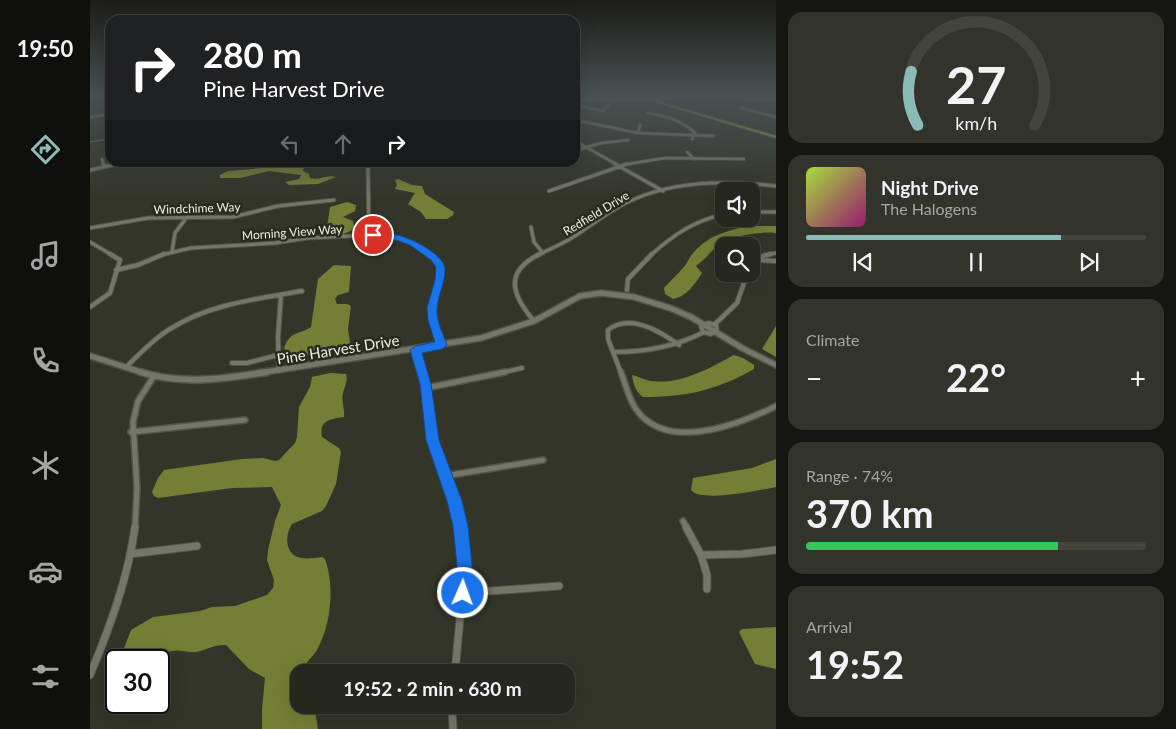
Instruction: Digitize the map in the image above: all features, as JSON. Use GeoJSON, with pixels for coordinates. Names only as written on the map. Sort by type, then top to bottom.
{"type":"FeatureCollection","features":[{"type":"Feature","properties":{"kind":"highway"},"geometry":{"type":"LineString","coordinates":[[747,129],[776,137]]}},
{"type":"Feature","properties":{"kind":"street"},"geometry":{"type":"LineString","coordinates":[[619,129],[638,133],[714,136]]}},
{"type":"Feature","properties":{"kind":"street"},"geometry":{"type":"LineString","coordinates":[[638,133],[639,129]]}},
{"type":"Feature","properties":{"kind":"street"},"geometry":{"type":"LineString","coordinates":[[691,129],[695,135]]}},
{"type":"Feature","properties":{"kind":"street"},"geometry":{"type":"LineString","coordinates":[[692,140],[695,135]]}},
{"type":"Feature","properties":{"kind":"street"},"geometry":{"type":"LineString","coordinates":[[580,149],[628,140]]}},
{"type":"Feature","properties":{"kind":"street"},"geometry":{"type":"LineString","coordinates":[[580,144],[663,191]]}},
{"type":"Feature","properties":{"kind":"street"},"geometry":{"type":"LineString","coordinates":[[688,152],[694,159]]}},
{"type":"Feature","properties":{"kind":"street"},"geometry":{"type":"LineString","coordinates":[[90,170],[104,167],[102,159]]}},
{"type":"Feature","properties":{"kind":"street"},"geometry":{"type":"LineString","coordinates":[[549,191],[622,166],[650,160],[744,159]]}},
{"type":"Feature","properties":{"kind":"street"},"geometry":{"type":"LineString","coordinates":[[369,167],[369,235]]}},
{"type":"Feature","properties":{"kind":"street","name":"Redfield Drive"},"geometry":{"type":"LineString","coordinates":[[534,321],[518,300],[514,281],[518,270],[523,264],[582,232],[624,204],[663,191],[714,183],[776,186]]}},
{"type":"Feature","properties":{"kind":"street","name":"Windchime Way"},"geometry":{"type":"LineString","coordinates":[[90,228],[134,220],[234,216],[278,206],[334,200]]}},
{"type":"Feature","properties":{"kind":"street"},"geometry":{"type":"LineString","coordinates":[[760,212],[776,212]]}},
{"type":"Feature","properties":{"kind":"street"},"geometry":{"type":"LineString","coordinates":[[627,290],[628,279],[675,232],[698,220],[715,216]]}},
{"type":"Feature","properties":{"kind":"street"},"geometry":{"type":"LineString","coordinates":[[172,252],[175,233],[187,217]]}},
{"type":"Feature","properties":{"kind":"street"},"geometry":{"type":"LineString","coordinates":[[531,226],[534,242],[542,253]]}},
{"type":"Feature","properties":{"kind":"street"},"geometry":{"type":"LineString","coordinates":[[297,230],[298,239]]}},
{"type":"Feature","properties":{"kind":"street","name":"Morning View Way"},"geometry":{"type":"LineString","coordinates":[[116,270],[138,265],[172,252],[196,248],[369,235],[392,237],[408,241],[440,264],[440,280],[432,308],[433,320],[442,345]]}},
{"type":"Feature","properties":{"kind":"street"},"geometry":{"type":"LineString","coordinates":[[90,242],[119,259],[110,293],[90,308]]}},
{"type":"Feature","properties":{"kind":"street"},"geometry":{"type":"LineString","coordinates":[[760,258],[776,253]]}},
{"type":"Feature","properties":{"kind":"street"},"geometry":{"type":"LineString","coordinates":[[760,260],[776,261]]}},
{"type":"Feature","properties":{"kind":"street"},"geometry":{"type":"LineString","coordinates":[[715,324],[718,328],[716,332],[709,334],[701,328],[708,323],[715,324],[729,314],[738,303],[744,291],[746,282]]}},
{"type":"Feature","properties":{"kind":"street"},"geometry":{"type":"LineString","coordinates":[[619,294],[622,290],[627,290],[634,296]]}},
{"type":"Feature","properties":{"kind":"street"},"geometry":{"type":"LineString","coordinates":[[126,367],[160,336],[191,317],[220,307],[302,291]]}},
{"type":"Feature","properties":{"kind":"street","name":"Pine Harvest Drive"},"geometry":{"type":"LineString","coordinates":[[90,356],[105,359],[154,376],[181,380],[208,380],[416,350],[490,336],[534,321],[580,296],[601,293],[634,296],[670,308],[776,365]]}},
{"type":"Feature","properties":{"kind":"street"},"geometry":{"type":"LineString","coordinates":[[279,371],[281,295]]}},
{"type":"Feature","properties":{"kind":"street"},"geometry":{"type":"LineString","coordinates":[[679,345],[666,336],[645,327],[620,322],[611,326],[607,332],[636,410],[647,422],[663,430],[683,432],[722,426],[752,417],[776,406]]}},
{"type":"Feature","properties":{"kind":"street"},"geometry":{"type":"LineString","coordinates":[[614,352],[649,351],[679,345],[704,332]]}},
{"type":"Feature","properties":{"kind":"street"},"geometry":{"type":"LineString","coordinates":[[416,350],[426,388],[432,440],[454,501],[462,538],[464,565],[463,593],[456,664]]}},
{"type":"Feature","properties":{"kind":"street"},"geometry":{"type":"LineString","coordinates":[[232,363],[247,363],[278,355]]}},
{"type":"Feature","properties":{"kind":"street"},"geometry":{"type":"LineString","coordinates":[[426,388],[477,379],[522,368]]}},
{"type":"Feature","properties":{"kind":"street"},"geometry":{"type":"LineString","coordinates":[[90,675],[117,606],[130,554],[137,493],[131,432],[136,405],[154,376]]}},
{"type":"Feature","properties":{"kind":"street"},"geometry":{"type":"LineString","coordinates":[[131,432],[245,420]]}},
{"type":"Feature","properties":{"kind":"street"},"geometry":{"type":"LineString","coordinates":[[445,476],[543,460]]}},
{"type":"Feature","properties":{"kind":"street"},"geometry":{"type":"LineString","coordinates":[[683,521],[701,555],[707,575],[707,589]]}},
{"type":"Feature","properties":{"kind":"street"},"geometry":{"type":"LineString","coordinates":[[130,554],[197,546]]}},
{"type":"Feature","properties":{"kind":"street"},"geometry":{"type":"LineString","coordinates":[[701,555],[729,555],[776,550]]}},
{"type":"Feature","properties":{"kind":"street"},"geometry":{"type":"LineString","coordinates":[[463,593],[559,586]]}},
{"type":"Feature","properties":{"kind":"street"},"geometry":{"type":"LineString","coordinates":[[452,714],[453,729]]}},
{"type":"Feature","properties":{"kind":"shaded area"},"geometry":{"type":"Polygon","coordinates":[[[275,167],[304,167],[303,171],[309,174],[310,178],[336,177],[318,184],[289,185],[285,182],[299,179],[301,175],[269,171],[240,178],[220,178],[220,175],[228,171],[275,167]]]}},
{"type":"Feature","properties":{"kind":"shaded area"},"geometry":{"type":"Polygon","coordinates":[[[398,179],[412,185],[422,186],[425,194],[454,212],[453,215],[447,219],[426,219],[421,212],[408,204],[415,193],[395,189],[397,185],[395,180],[398,179]]]}},
{"type":"Feature","properties":{"kind":"shaded area"},"geometry":{"type":"Polygon","coordinates":[[[347,202],[356,205],[355,211],[343,217],[353,221],[355,229],[341,235],[326,235],[330,207],[347,202]]]}},
{"type":"Feature","properties":{"kind":"shaded area"},"geometry":{"type":"Polygon","coordinates":[[[776,226],[776,233],[761,233],[738,237],[715,237],[715,248],[696,266],[702,273],[693,286],[678,298],[673,299],[665,294],[664,288],[700,246],[719,234],[744,227],[776,226]]]}},
{"type":"Feature","properties":{"kind":"shaded area"},"geometry":{"type":"Polygon","coordinates":[[[334,265],[351,266],[349,292],[338,295],[335,299],[337,304],[351,306],[348,329],[350,342],[348,349],[338,353],[327,349],[306,356],[290,355],[284,348],[289,338],[311,327],[318,279],[334,265]]]}},
{"type":"Feature","properties":{"kind":"shaded area"},"geometry":{"type":"Polygon","coordinates":[[[776,326],[776,357],[762,349],[776,326]]]}},
{"type":"Feature","properties":{"kind":"shaded area"},"geometry":{"type":"Polygon","coordinates":[[[734,355],[754,365],[754,369],[727,382],[701,391],[674,396],[643,397],[633,382],[632,375],[651,381],[673,381],[694,375],[734,355]]]}},
{"type":"Feature","properties":{"kind":"shaded area"},"geometry":{"type":"Polygon","coordinates":[[[330,373],[346,374],[347,377],[343,396],[344,417],[326,422],[321,432],[322,437],[339,448],[341,452],[336,484],[322,511],[292,524],[287,538],[289,549],[295,556],[301,558],[322,557],[325,559],[330,581],[330,605],[322,640],[306,664],[290,664],[290,714],[315,714],[318,729],[262,729],[265,678],[249,669],[226,645],[218,645],[196,652],[170,652],[170,649],[124,649],[131,630],[153,617],[200,611],[212,607],[235,606],[267,595],[273,588],[274,580],[267,560],[275,521],[281,505],[272,487],[232,488],[158,498],[152,492],[164,470],[242,459],[263,458],[279,460],[295,443],[299,407],[310,387],[312,377],[330,373]]]}},
{"type":"Feature","properties":{"kind":"shaded area"},"geometry":{"type":"Polygon","coordinates":[[[776,459],[776,487],[718,496],[697,494],[691,490],[693,478],[752,468],[776,459]]]}},
{"type":"Feature","properties":{"kind":"shaded area"},"geometry":{"type":"Polygon","coordinates":[[[776,627],[776,669],[755,664],[739,632],[742,629],[776,627]]]}},
{"type":"Feature","properties":{"kind":"waterway"},"geometry":{"type":"LineString","coordinates":[[90,142],[105,140]]}},
{"type":"Feature","properties":{"kind":"route"},"geometry":{"type":"LineString","coordinates":[[373,235],[403,239],[413,243],[434,258],[440,266],[440,280],[433,299],[432,315],[442,345],[416,350],[426,384],[432,440],[454,501],[460,526],[464,565],[463,593]]}}]}
